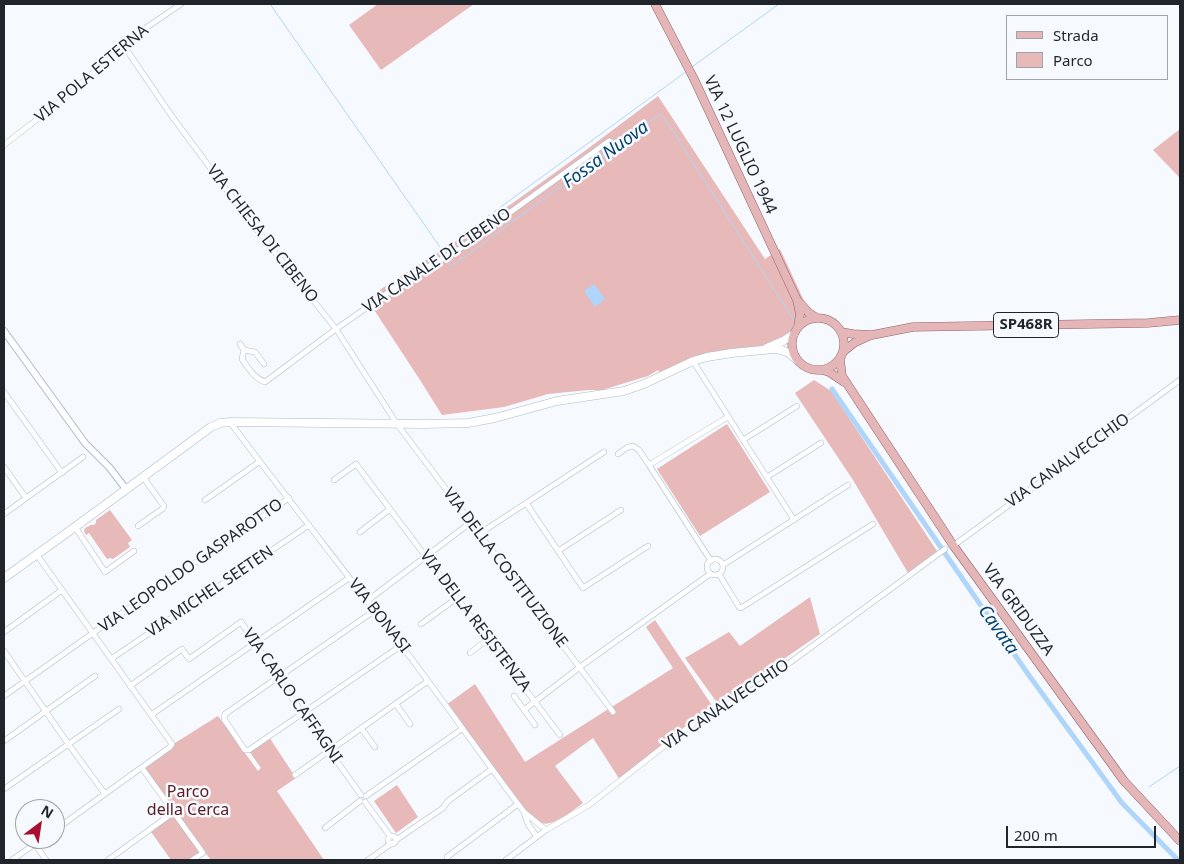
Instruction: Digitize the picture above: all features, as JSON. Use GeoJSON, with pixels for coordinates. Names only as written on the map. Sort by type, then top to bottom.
{"type":"FeatureCollection","features":[{"type":"Feature","properties":{"kind":"main road","name":"VIA 12 LUGLIO 1944"},"geometry":{"type":"LineString","coordinates":[[655,4],[687,64],[797,300]]}},
{"type":"Feature","properties":{"kind":"main road"},"geometry":{"type":"LineString","coordinates":[[797,300],[809,313],[817,318]]}},
{"type":"Feature","properties":{"kind":"main road"},"geometry":{"type":"LineString","coordinates":[[797,300],[800,314],[792,340],[792,347],[797,360]]}},
{"type":"Feature","properties":{"kind":"main road"},"geometry":{"type":"LineString","coordinates":[[762,349],[782,341],[807,320],[817,318]]}},
{"type":"Feature","properties":{"kind":"main road","name":"SP468R"},"geometry":{"type":"LineString","coordinates":[[817,318],[831,321],[841,332],[872,335]]}},
{"type":"Feature","properties":{"kind":"main road","name":"SP468R"},"geometry":{"type":"LineString","coordinates":[[822,370],[835,364],[841,355],[854,343],[872,335],[913,327],[1148,323],[1180,320]]}},
{"type":"Feature","properties":{"kind":"main road"},"geometry":{"type":"LineString","coordinates":[[841,332],[844,338],[844,345],[841,355]]}},
{"type":"Feature","properties":{"kind":"main road"},"geometry":{"type":"LineString","coordinates":[[4,578],[211,427],[220,423],[468,423],[495,418],[557,401],[618,392],[644,384],[693,361],[707,357],[762,349],[782,350],[789,353],[808,368],[822,370]]}},
{"type":"Feature","properties":{"kind":"main road","name":"VIA GRIDUZZA"},"geometry":{"type":"LineString","coordinates":[[841,355],[842,376],[953,545],[1124,781],[1180,841]]}},
{"type":"Feature","properties":{"kind":"main road","name":"VIA GRIDUZZA"},"geometry":{"type":"LineString","coordinates":[[822,370],[829,372],[848,384]]}},
{"type":"Feature","properties":{"kind":"street","name":"VIA POLA ESTERNA"},"geometry":{"type":"LineString","coordinates":[[4,145],[62,100],[131,38],[181,4]]}},
{"type":"Feature","properties":{"kind":"street","name":"VIA CHIESA DI CIBENO"},"geometry":{"type":"LineString","coordinates":[[124,46],[171,115],[246,216],[336,329],[397,424]]}},
{"type":"Feature","properties":{"kind":"street","name":"VIA CANALE DI CIBENO"},"geometry":{"type":"LineString","coordinates":[[244,350],[242,359],[259,380],[265,382],[409,278],[458,250],[610,141]]}},
{"type":"Feature","properties":{"kind":"street"},"geometry":{"type":"LineString","coordinates":[[4,331],[85,443],[126,489]]}},
{"type":"Feature","properties":{"kind":"street"},"geometry":{"type":"LineString","coordinates":[[240,344],[244,350],[255,352],[264,364]]}},
{"type":"Feature","properties":{"kind":"street"},"geometry":{"type":"LineString","coordinates":[[693,361],[794,520]]}},
{"type":"Feature","properties":{"kind":"street","name":"VIA CANALVECCHIO"},"geometry":{"type":"LineString","coordinates":[[957,543],[1180,380]]}},
{"type":"Feature","properties":{"kind":"street"},"geometry":{"type":"LineString","coordinates":[[4,392],[62,473]]}},
{"type":"Feature","properties":{"kind":"street"},"geometry":{"type":"LineString","coordinates":[[743,440],[797,406]]}},
{"type":"Feature","properties":{"kind":"street"},"geometry":{"type":"LineString","coordinates":[[649,465],[728,417]]}},
{"type":"Feature","properties":{"kind":"street","name":"VIA BONASI"},"geometry":{"type":"LineString","coordinates":[[230,422],[402,645],[524,812],[546,830]]}},
{"type":"Feature","properties":{"kind":"street","name":"VIA DELLA COSTITUZIONE"},"geometry":{"type":"LineString","coordinates":[[397,424],[613,712]]}},
{"type":"Feature","properties":{"kind":"street"},"geometry":{"type":"LineString","coordinates":[[767,477],[821,443]]}},
{"type":"Feature","properties":{"kind":"street"},"geometry":{"type":"LineString","coordinates":[[618,454],[633,446],[639,450],[711,561]]}},
{"type":"Feature","properties":{"kind":"street"},"geometry":{"type":"LineString","coordinates":[[479,534],[604,452]]}},
{"type":"Feature","properties":{"kind":"street"},"geometry":{"type":"LineString","coordinates":[[4,514],[83,458]]}},
{"type":"Feature","properties":{"kind":"street"},"geometry":{"type":"LineString","coordinates":[[205,500],[259,462]]}},
{"type":"Feature","properties":{"kind":"street","name":"VIA DELLA RESISTENZA"},"geometry":{"type":"LineString","coordinates":[[334,480],[356,464],[560,735]]}},
{"type":"Feature","properties":{"kind":"street"},"geometry":{"type":"LineString","coordinates":[[4,467],[26,498]]}},
{"type":"Feature","properties":{"kind":"street"},"geometry":{"type":"LineString","coordinates":[[138,526],[164,506],[143,477]]}},
{"type":"Feature","properties":{"kind":"street"},"geometry":{"type":"LineString","coordinates":[[720,574],[723,565],[848,485]]}},
{"type":"Feature","properties":{"kind":"street","name":"VIA LEOPOLDO GASPAROTTO"},"geometry":{"type":"LineString","coordinates":[[4,696],[289,498]]}},
{"type":"Feature","properties":{"kind":"street"},"geometry":{"type":"LineString","coordinates":[[526,503],[583,588],[648,546]]}},
{"type":"Feature","properties":{"kind":"street"},"geometry":{"type":"LineString","coordinates":[[360,532],[390,509]]}},
{"type":"Feature","properties":{"kind":"street"},"geometry":{"type":"LineString","coordinates":[[558,551],[621,510]]}},
{"type":"Feature","properties":{"kind":"street"},"geometry":{"type":"LineString","coordinates":[[367,601],[470,523]]}},
{"type":"Feature","properties":{"kind":"street"},"geometry":{"type":"LineString","coordinates":[[720,574],[741,608],[873,524]]}},
{"type":"Feature","properties":{"kind":"street","name":"VIA MICHEL SEETEN"},"geometry":{"type":"LineString","coordinates":[[111,659],[309,525]]}},
{"type":"Feature","properties":{"kind":"street"},"geometry":{"type":"LineString","coordinates":[[75,527],[106,572],[134,551]]}},
{"type":"Feature","properties":{"kind":"street","name":"VIA CANALVECCHIO"},"geometry":{"type":"LineString","coordinates":[[506,860],[546,830],[589,805],[690,726],[747,694],[943,551]]}},
{"type":"Feature","properties":{"kind":"street"},"geometry":{"type":"LineString","coordinates":[[37,554],[172,744],[170,748],[65,823]]}},
{"type":"Feature","properties":{"kind":"street"},"geometry":{"type":"LineString","coordinates":[[710,574],[707,566],[711,561],[714,559],[718,560],[723,565]]}},
{"type":"Feature","properties":{"kind":"street"},"geometry":{"type":"LineString","coordinates":[[524,710],[580,667],[710,574],[720,574]]}},
{"type":"Feature","properties":{"kind":"street"},"geometry":{"type":"LineString","coordinates":[[151,714],[349,578]]}},
{"type":"Feature","properties":{"kind":"street"},"geometry":{"type":"LineString","coordinates":[[4,632],[62,590]]}},
{"type":"Feature","properties":{"kind":"street"},"geometry":{"type":"LineString","coordinates":[[421,624],[457,598]]}},
{"type":"Feature","properties":{"kind":"street"},"geometry":{"type":"LineString","coordinates":[[374,611],[225,714],[224,719],[245,750],[248,750],[303,714],[402,645]]}},
{"type":"Feature","properties":{"kind":"street","name":"VIA CARLO CAFFAGNI"},"geometry":{"type":"LineString","coordinates":[[130,686],[182,649],[189,659],[241,622],[329,751],[390,836],[394,836],[394,842]]}},
{"type":"Feature","properties":{"kind":"street"},"geometry":{"type":"LineString","coordinates":[[470,653],[488,639]]}},
{"type":"Feature","properties":{"kind":"street"},"geometry":{"type":"LineString","coordinates":[[4,651],[105,794]]}},
{"type":"Feature","properties":{"kind":"street"},"geometry":{"type":"LineString","coordinates":[[4,740],[95,676]]}},
{"type":"Feature","properties":{"kind":"street"},"geometry":{"type":"LineString","coordinates":[[295,775],[428,681]]}},
{"type":"Feature","properties":{"kind":"street"},"geometry":{"type":"LineString","coordinates":[[514,696],[535,725]]}},
{"type":"Feature","properties":{"kind":"street"},"geometry":{"type":"LineString","coordinates":[[396,704],[410,724]]}},
{"type":"Feature","properties":{"kind":"street"},"geometry":{"type":"LineString","coordinates":[[4,789],[119,709]]}},
{"type":"Feature","properties":{"kind":"street"},"geometry":{"type":"LineString","coordinates":[[361,728],[375,747]]}},
{"type":"Feature","properties":{"kind":"street"},"geometry":{"type":"LineString","coordinates":[[325,828],[363,798],[462,729]]}},
{"type":"Feature","properties":{"kind":"street"},"geometry":{"type":"LineString","coordinates":[[142,768],[203,852],[192,860]]}},
{"type":"Feature","properties":{"kind":"street"},"geometry":{"type":"LineString","coordinates":[[368,860],[443,808],[448,800],[492,769]]}},
{"type":"Feature","properties":{"kind":"street"},"geometry":{"type":"LineString","coordinates":[[447,857],[518,804]]}},
{"type":"Feature","properties":{"kind":"street"},"geometry":{"type":"LineString","coordinates":[[108,860],[174,812]]}},
{"type":"Feature","properties":{"kind":"street","name":"VIA BONASI"},"geometry":{"type":"LineString","coordinates":[[524,812],[528,824],[537,837]]}},
{"type":"Feature","properties":{"kind":"street"},"geometry":{"type":"LineString","coordinates":[[12,860],[28,849]]}},
{"type":"Feature","properties":{"kind":"street"},"geometry":{"type":"LineString","coordinates":[[38,849],[46,860]]}},
{"type":"Feature","properties":{"kind":"green space"},"geometry":{"type":"Polygon","coordinates":[[[378,4],[474,4],[381,70],[349,25],[378,4]]]}},
{"type":"Feature","properties":{"kind":"green space"},"geometry":{"type":"Polygon","coordinates":[[[658,96],[765,259],[780,249],[805,303],[790,332],[782,339],[780,351],[703,359],[663,378],[658,370],[648,376],[602,390],[548,394],[504,407],[442,415],[367,299],[469,233],[565,166],[658,96]]]}},
{"type":"Feature","properties":{"kind":"green space"},"geometry":{"type":"Polygon","coordinates":[[[1180,129],[1180,178],[1153,150],[1180,129]]]}},
{"type":"Feature","properties":{"kind":"green space"},"geometry":{"type":"Polygon","coordinates":[[[814,380],[831,391],[937,551],[908,573],[853,480],[795,393],[814,380]]]}},
{"type":"Feature","properties":{"kind":"green space"},"geometry":{"type":"Polygon","coordinates":[[[727,424],[770,492],[700,536],[657,469],[727,424]]]}},
{"type":"Feature","properties":{"kind":"green space"},"geometry":{"type":"Polygon","coordinates":[[[110,510],[132,540],[128,543],[130,547],[113,559],[107,559],[89,533],[86,535],[84,531],[85,528],[94,525],[96,520],[110,510]]]}},
{"type":"Feature","properties":{"kind":"green space"},"geometry":{"type":"Polygon","coordinates":[[[810,597],[820,634],[718,704],[685,658],[729,632],[740,646],[810,597]]]}},
{"type":"Feature","properties":{"kind":"green space"},"geometry":{"type":"Polygon","coordinates":[[[655,620],[715,710],[620,780],[593,738],[555,766],[583,803],[552,823],[541,823],[530,817],[446,705],[475,684],[525,762],[673,668],[646,627],[655,620]]]}},
{"type":"Feature","properties":{"kind":"green space","name":"Parco della Cerca"},"geometry":{"type":"Polygon","coordinates":[[[218,716],[258,771],[261,768],[249,751],[269,737],[296,778],[277,791],[324,860],[211,860],[204,851],[191,860],[171,860],[149,829],[173,812],[140,765],[218,716]]]}},
{"type":"Feature","properties":{"kind":"green space"},"geometry":{"type":"Polygon","coordinates":[[[397,785],[418,817],[396,833],[374,801],[397,785]]]}},
{"type":"Feature","properties":{"kind":"water"},"geometry":{"type":"Polygon","coordinates":[[[594,284],[605,299],[595,307],[584,291],[594,284]]]}},
{"type":"Feature","properties":{"kind":"waterway","name":"Fossa Nuova"},"geometry":{"type":"LineString","coordinates":[[270,4],[440,247]]}},
{"type":"Feature","properties":{"kind":"waterway"},"geometry":{"type":"LineString","coordinates":[[692,67],[779,4]]}},
{"type":"Feature","properties":{"kind":"waterway"},"geometry":{"type":"LineString","coordinates":[[465,233],[687,71]]}},
{"type":"Feature","properties":{"kind":"waterway","name":"Fossa Nuova"},"geometry":{"type":"LineString","coordinates":[[448,262],[451,266],[456,263],[661,115],[795,322]]}},
{"type":"Feature","properties":{"kind":"waterway","name":"Cavata"},"geometry":{"type":"LineString","coordinates":[[832,389],[1028,674],[1122,803],[1178,860]]}},
{"type":"Feature","properties":{"kind":"waterway"},"geometry":{"type":"LineString","coordinates":[[1149,787],[1180,766]]}}]}
